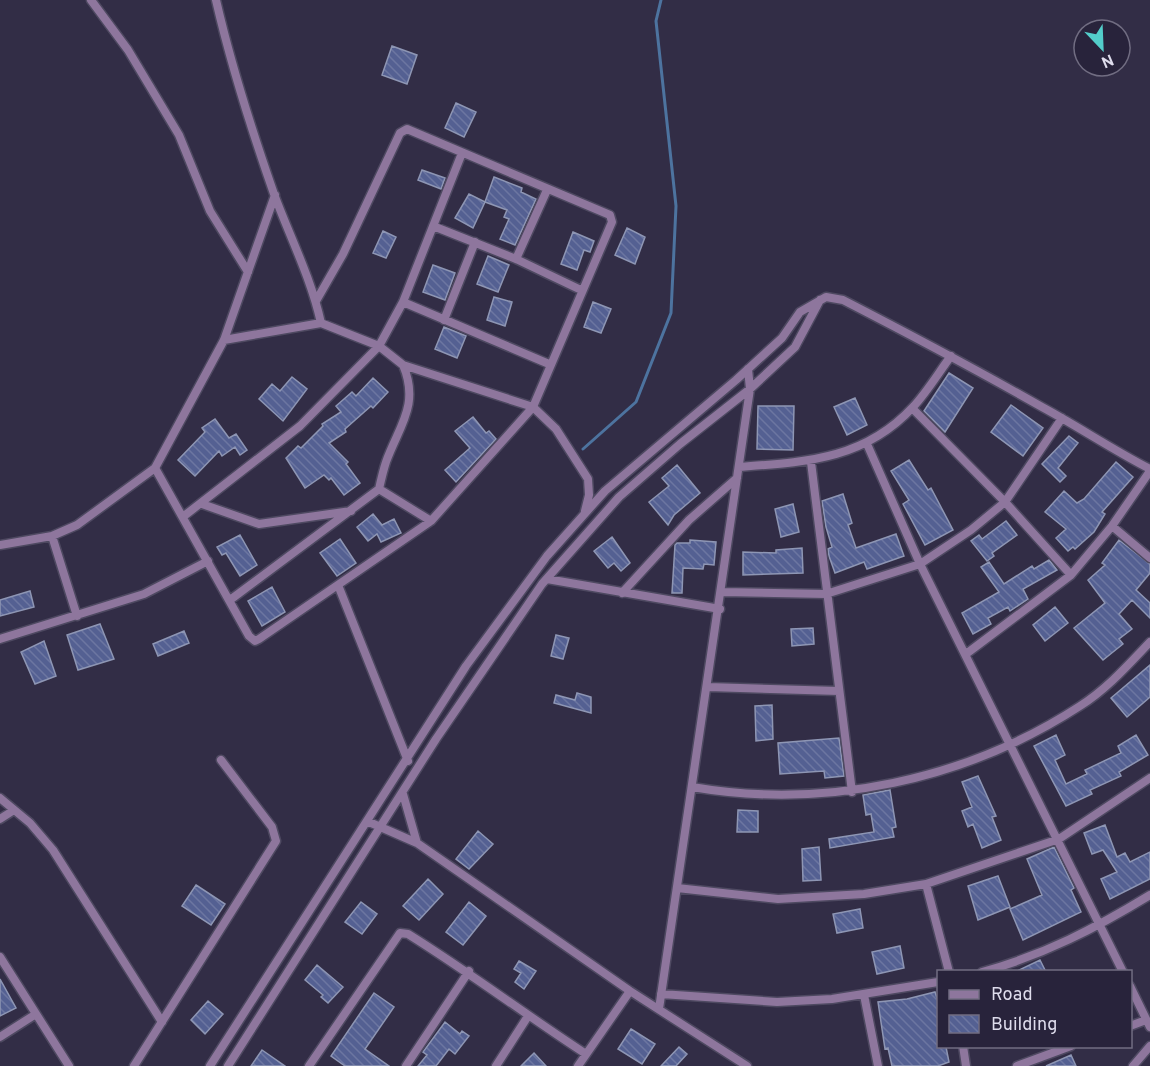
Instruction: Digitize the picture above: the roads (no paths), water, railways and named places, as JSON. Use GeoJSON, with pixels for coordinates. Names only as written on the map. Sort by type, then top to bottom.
{"type":"FeatureCollection","features":[{"type":"Feature","properties":{"kind":"street"},"geometry":{"type":"LineString","coordinates":[[91,0],[128,50],[178,135],[210,211],[248,272]]}},
{"type":"Feature","properties":{"kind":"street"},"geometry":{"type":"LineString","coordinates":[[216,0],[226,43],[275,195],[316,301],[321,323]]}},
{"type":"Feature","properties":{"kind":"street"},"geometry":{"type":"LineString","coordinates":[[155,468],[255,641],[431,521],[533,407],[549,364],[612,222],[610,215],[462,153],[415,130],[408,129],[400,133],[343,254],[316,301]]}},
{"type":"Feature","properties":{"kind":"street"},"geometry":{"type":"LineString","coordinates":[[184,516],[300,426],[379,346],[403,302],[462,153]]}},
{"type":"Feature","properties":{"kind":"street"},"geometry":{"type":"LineString","coordinates":[[516,259],[547,190]]}},
{"type":"Feature","properties":{"kind":"street"},"geometry":{"type":"LineString","coordinates":[[0,545],[52,536],[92,516],[155,468],[224,340],[275,195]]}},
{"type":"Feature","properties":{"kind":"street"},"geometry":{"type":"LineString","coordinates":[[433,225],[516,259],[581,290]]}},
{"type":"Feature","properties":{"kind":"street"},"geometry":{"type":"LineString","coordinates":[[444,320],[475,242]]}},
{"type":"Feature","properties":{"kind":"street"},"geometry":{"type":"LineString","coordinates":[[210,1066],[369,822],[469,663],[567,533],[605,491],[782,338],[800,312],[820,300],[832,297],[843,300],[951,356],[1062,418],[1097,442],[1150,470],[1112,526],[1071,575],[966,654]]}},
{"type":"Feature","properties":{"kind":"street"},"geometry":{"type":"LineString","coordinates":[[228,1066],[436,739],[546,579],[619,497],[680,444],[750,389],[795,347],[820,300]]}},
{"type":"Feature","properties":{"kind":"street"},"geometry":{"type":"LineString","coordinates":[[403,302],[549,364]]}},
{"type":"Feature","properties":{"kind":"street"},"geometry":{"type":"LineString","coordinates":[[224,340],[321,323],[355,334],[379,346],[403,365],[533,407],[556,429],[588,480],[590,495],[585,512]]}},
{"type":"Feature","properties":{"kind":"street"},"geometry":{"type":"LineString","coordinates":[[739,467],[811,462],[867,444],[912,408],[951,356]]}},
{"type":"Feature","properties":{"kind":"street"},"geometry":{"type":"LineString","coordinates":[[230,600],[353,511],[379,489],[386,462],[406,422],[410,402],[409,379],[403,365]]}},
{"type":"Feature","properties":{"kind":"street"},"geometry":{"type":"LineString","coordinates":[[659,1009],[720,609],[750,389],[748,369]]}},
{"type":"Feature","properties":{"kind":"street"},"geometry":{"type":"LineString","coordinates":[[912,408],[1005,502],[1071,575]]}},
{"type":"Feature","properties":{"kind":"street"},"geometry":{"type":"LineString","coordinates":[[722,592],[826,594],[920,564],[971,530],[1005,502],[1062,418]]}},
{"type":"Feature","properties":{"kind":"street"},"geometry":{"type":"LineString","coordinates":[[867,444],[920,564],[1123,970]]}},
{"type":"Feature","properties":{"kind":"street"},"geometry":{"type":"LineString","coordinates":[[811,462],[852,792]]}},
{"type":"Feature","properties":{"kind":"street"},"geometry":{"type":"LineString","coordinates":[[622,593],[690,520],[737,478]]}},
{"type":"Feature","properties":{"kind":"street"},"geometry":{"type":"LineString","coordinates":[[379,489],[431,521]]}},
{"type":"Feature","properties":{"kind":"street"},"geometry":{"type":"LineString","coordinates":[[202,504],[259,524],[353,511]]}},
{"type":"Feature","properties":{"kind":"street"},"geometry":{"type":"LineString","coordinates":[[1112,526],[1150,558]]}},
{"type":"Feature","properties":{"kind":"street"},"geometry":{"type":"LineString","coordinates":[[567,533],[579,543]]}},
{"type":"Feature","properties":{"kind":"street"},"geometry":{"type":"LineString","coordinates":[[52,536],[77,616]]}},
{"type":"Feature","properties":{"kind":"street"},"geometry":{"type":"LineString","coordinates":[[0,639],[144,594],[208,561]]}},
{"type":"Feature","properties":{"kind":"street"},"geometry":{"type":"LineString","coordinates":[[546,579],[720,609]]}},
{"type":"Feature","properties":{"kind":"street"},"geometry":{"type":"LineString","coordinates":[[338,585],[408,761]]}},
{"type":"Feature","properties":{"kind":"street"},"geometry":{"type":"LineString","coordinates":[[519,594],[531,600]]}},
{"type":"Feature","properties":{"kind":"street"},"geometry":{"type":"LineString","coordinates":[[692,787],[730,794],[789,796],[852,792],[933,773],[1012,746],[1081,705],[1119,675],[1150,642]]}},
{"type":"Feature","properties":{"kind":"street"},"geometry":{"type":"LineString","coordinates":[[469,663],[482,671]]}},
{"type":"Feature","properties":{"kind":"street"},"geometry":{"type":"LineString","coordinates":[[708,687],[839,692]]}},
{"type":"Feature","properties":{"kind":"street"},"geometry":{"type":"LineString","coordinates":[[426,732],[436,739]]}},
{"type":"Feature","properties":{"kind":"street"},"geometry":{"type":"LineString","coordinates":[[134,1066],[276,841],[272,826],[221,760]]}},
{"type":"Feature","properties":{"kind":"street"},"geometry":{"type":"LineString","coordinates":[[677,888],[778,899],[864,894],[926,884],[1059,839],[1150,778]]}},
{"type":"Feature","properties":{"kind":"street"},"geometry":{"type":"LineString","coordinates":[[403,794],[417,843]]}},
{"type":"Feature","properties":{"kind":"street"},"geometry":{"type":"LineString","coordinates":[[1,799],[40,833],[53,850],[162,1022]]}},
{"type":"Feature","properties":{"kind":"street"},"geometry":{"type":"LineString","coordinates":[[0,819],[14,810]]}},
{"type":"Feature","properties":{"kind":"street"},"geometry":{"type":"LineString","coordinates":[[369,822],[417,843],[630,991],[747,1066]]}},
{"type":"Feature","properties":{"kind":"street"},"geometry":{"type":"LineString","coordinates":[[926,884],[948,970]]}},
{"type":"Feature","properties":{"kind":"street"},"geometry":{"type":"LineString","coordinates":[[324,891],[337,897]]}},
{"type":"Feature","properties":{"kind":"street"},"geometry":{"type":"LineString","coordinates":[[989,970],[1017,962],[1101,925],[1150,895]]}},
{"type":"Feature","properties":{"kind":"street"},"geometry":{"type":"LineString","coordinates":[[309,1066],[400,933],[408,934],[469,972],[528,1016],[586,1054]]}},
{"type":"Feature","properties":{"kind":"street"},"geometry":{"type":"LineString","coordinates":[[0,957],[69,1066]]}},
{"type":"Feature","properties":{"kind":"street"},"geometry":{"type":"LineString","coordinates":[[275,968],[286,975]]}},
{"type":"Feature","properties":{"kind":"street"},"geometry":{"type":"LineString","coordinates":[[406,1066],[469,972]]}},
{"type":"Feature","properties":{"kind":"street"},"geometry":{"type":"LineString","coordinates":[[661,994],[777,1002],[864,995],[937,982]]}},
{"type":"Feature","properties":{"kind":"street"},"geometry":{"type":"LineString","coordinates":[[1132,988],[1148,1023],[1132,1026]]}},
{"type":"Feature","properties":{"kind":"street"},"geometry":{"type":"LineString","coordinates":[[578,1066],[630,991]]}},
{"type":"Feature","properties":{"kind":"street"},"geometry":{"type":"LineString","coordinates":[[864,995],[878,1066]]}},
{"type":"Feature","properties":{"kind":"street"},"geometry":{"type":"LineString","coordinates":[[0,1037],[36,1014]]}},
{"type":"Feature","properties":{"kind":"street"},"geometry":{"type":"LineString","coordinates":[[496,1066],[528,1016]]}},
{"type":"Feature","properties":{"kind":"street"},"geometry":{"type":"LineString","coordinates":[[227,1040],[240,1047]]}},
{"type":"Feature","properties":{"kind":"street"},"geometry":{"type":"LineString","coordinates":[[1133,1066],[1150,1046]]}},
{"type":"Feature","properties":{"kind":"street"},"geometry":{"type":"LineString","coordinates":[[963,1048],[966,1066]]}},
{"type":"Feature","properties":{"kind":"street"},"geometry":{"type":"LineString","coordinates":[[1017,1066],[1068,1048]]}},
{"type":"Feature","properties":{"kind":"waterway"},"geometry":{"type":"LineString","coordinates":[[583,449],[636,402],[671,313],[676,206],[656,21],[661,0]]}}]}
